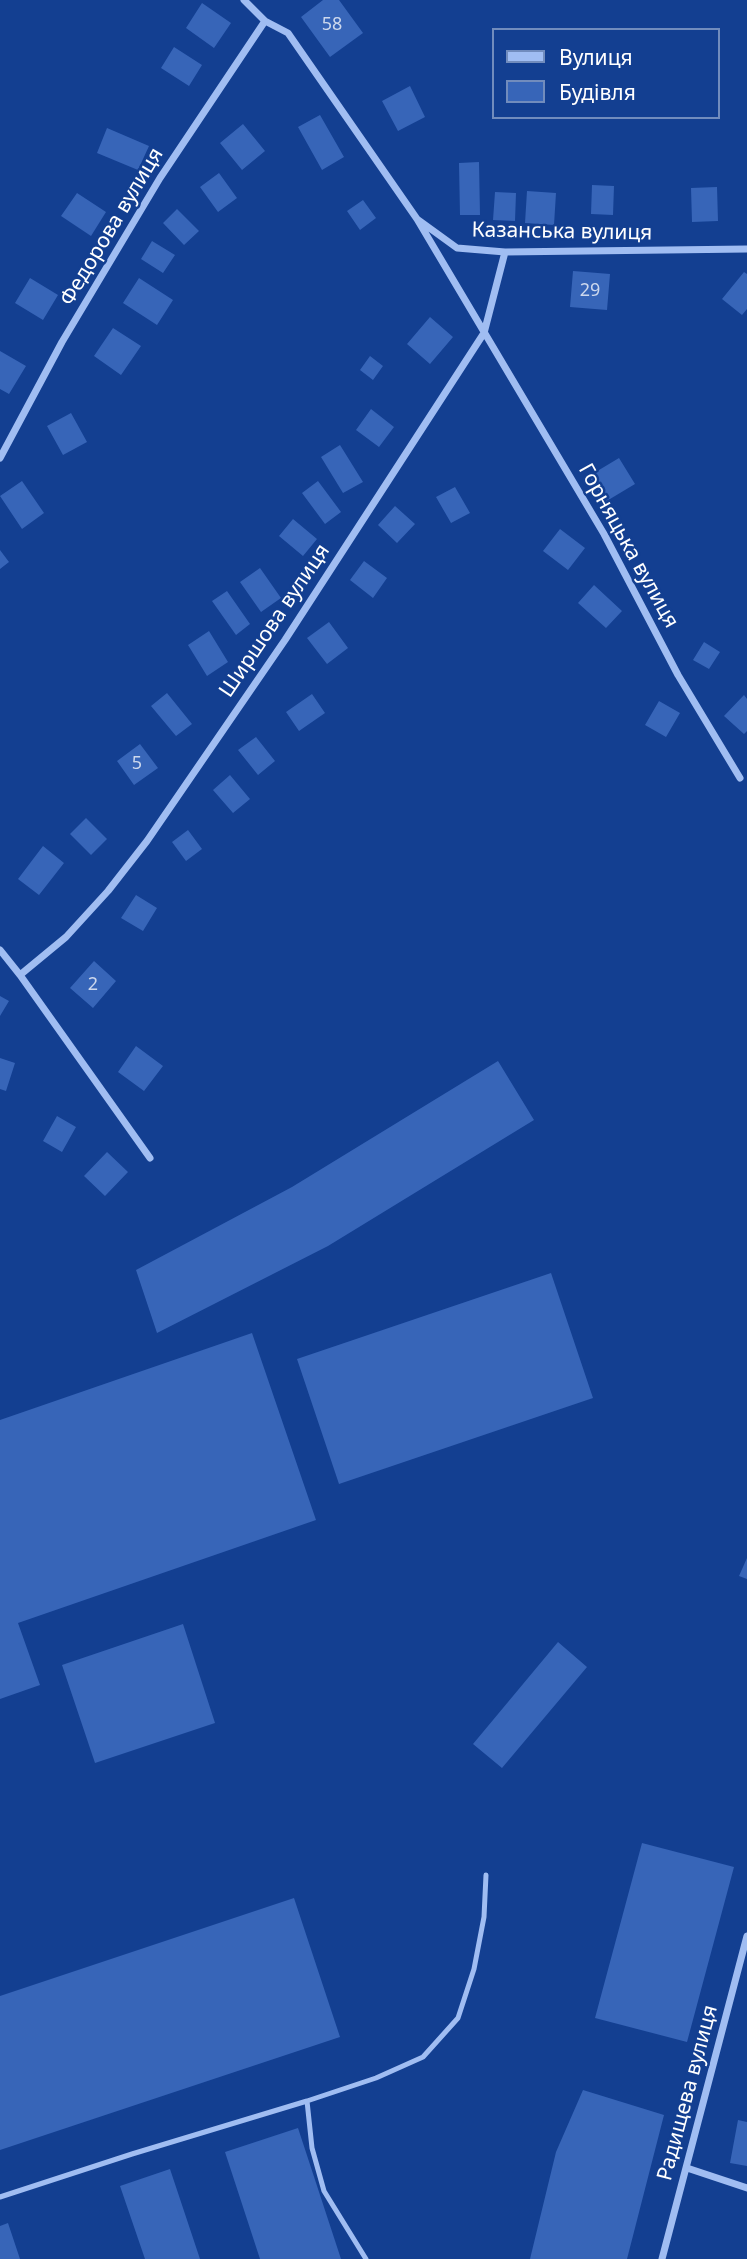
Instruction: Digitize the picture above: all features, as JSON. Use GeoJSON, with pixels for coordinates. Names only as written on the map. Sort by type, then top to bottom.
{"type":"FeatureCollection","features":[{"type":"Feature","properties":{"kind":"street","name":"Казанська вулиця"},"geometry":{"type":"LineString","coordinates":[[244,0],[265,21],[288,33],[417,219],[457,248],[505,252],[747,249]]}},
{"type":"Feature","properties":{"kind":"street","name":"Федорова вулиця"},"geometry":{"type":"LineString","coordinates":[[0,458],[62,342],[160,178],[265,21]]}},
{"type":"Feature","properties":{"kind":"street","name":"Горняцька вулиця"},"geometry":{"type":"LineString","coordinates":[[417,219],[604,534],[678,675],[740,778]]}},
{"type":"Feature","properties":{"kind":"street","name":"Ширшова вулиця"},"geometry":{"type":"LineString","coordinates":[[20,975],[66,937],[147,841],[285,640],[484,333],[505,252]]}},
{"type":"Feature","properties":{"kind":"street"},"geometry":{"type":"LineString","coordinates":[[0,950],[150,1158]]}},
{"type":"Feature","properties":{"kind":"street","name":"Радищева вулиця"},"geometry":{"type":"LineString","coordinates":[[662,2259],[747,1936]]}},
{"type":"Feature","properties":{"kind":"street"},"geometry":{"type":"LineString","coordinates":[[687,2168],[747,2188]]}},
{"type":"Feature","properties":{"kind":"lane"},"geometry":{"type":"LineString","coordinates":[[0,2197],[307,2101],[376,2078],[423,2057],[458,2018],[474,1969],[484,1917],[486,1875]]}},
{"type":"Feature","properties":{"kind":"lane"},"geometry":{"type":"LineString","coordinates":[[307,2101],[312,2148],[324,2191],[366,2259]]}},
{"type":"Feature","properties":{"kind":"building"},"geometry":{"type":"Polygon","coordinates":[[[323,0],[339,0],[363,33],[330,57],[301,17],[323,0]]]}},
{"type":"Feature","properties":{"kind":"building"},"geometry":{"type":"Polygon","coordinates":[[[202,3],[231,23],[214,48],[186,28],[202,3]]]}},
{"type":"Feature","properties":{"kind":"building"},"geometry":{"type":"Polygon","coordinates":[[[174,47],[202,65],[189,86],[161,68],[174,47]]]}},
{"type":"Feature","properties":{"kind":"building"},"geometry":{"type":"Polygon","coordinates":[[[410,86],[425,117],[398,131],[382,101],[410,86]]]}},
{"type":"Feature","properties":{"kind":"building"},"geometry":{"type":"Polygon","coordinates":[[[320,115],[344,157],[322,170],[298,127],[320,115]]]}},
{"type":"Feature","properties":{"kind":"building"},"geometry":{"type":"Polygon","coordinates":[[[243,124],[265,151],[242,170],[220,143],[243,124]]]}},
{"type":"Feature","properties":{"kind":"building"},"geometry":{"type":"Polygon","coordinates":[[[107,128],[149,146],[138,170],[97,153],[107,128]]]}},
{"type":"Feature","properties":{"kind":"building"},"geometry":{"type":"Polygon","coordinates":[[[479,162],[480,215],[460,215],[459,163],[479,162]]]}},
{"type":"Feature","properties":{"kind":"building"},"geometry":{"type":"Polygon","coordinates":[[[219,173],[237,198],[218,212],[200,187],[219,173]]]}},
{"type":"Feature","properties":{"kind":"building"},"geometry":{"type":"Polygon","coordinates":[[[592,185],[614,186],[613,215],[591,214],[592,185]]]}},
{"type":"Feature","properties":{"kind":"building"},"geometry":{"type":"Polygon","coordinates":[[[717,187],[718,221],[692,222],[691,188],[717,187]]]}},
{"type":"Feature","properties":{"kind":"building"},"geometry":{"type":"Polygon","coordinates":[[[527,191],[556,193],[554,225],[525,223],[527,191]]]}},
{"type":"Feature","properties":{"kind":"building"},"geometry":{"type":"Polygon","coordinates":[[[495,192],[516,193],[515,221],[493,220],[495,192]]]}},
{"type":"Feature","properties":{"kind":"building"},"geometry":{"type":"Polygon","coordinates":[[[77,193],[106,212],[91,236],[61,216],[77,193]]]}},
{"type":"Feature","properties":{"kind":"building"},"geometry":{"type":"Polygon","coordinates":[[[363,200],[376,218],[360,230],[347,211],[363,200]]]}},
{"type":"Feature","properties":{"kind":"building"},"geometry":{"type":"Polygon","coordinates":[[[177,209],[199,231],[184,245],[163,223],[177,209]]]}},
{"type":"Feature","properties":{"kind":"building"},"geometry":{"type":"Polygon","coordinates":[[[152,241],[175,255],[163,273],[141,259],[152,241]]]}},
{"type":"Feature","properties":{"kind":"building"},"geometry":{"type":"Polygon","coordinates":[[[573,271],[610,274],[607,310],[570,307],[573,271]]]}},
{"type":"Feature","properties":{"kind":"building"},"geometry":{"type":"Polygon","coordinates":[[[744,272],[747,274],[747,309],[742,315],[722,299],[744,272]]]}},
{"type":"Feature","properties":{"kind":"building"},"geometry":{"type":"Polygon","coordinates":[[[30,278],[58,295],[43,320],[15,303],[30,278]]]}},
{"type":"Feature","properties":{"kind":"building"},"geometry":{"type":"Polygon","coordinates":[[[139,278],[173,300],[157,325],[123,303],[139,278]]]}},
{"type":"Feature","properties":{"kind":"building"},"geometry":{"type":"Polygon","coordinates":[[[430,317],[453,337],[430,364],[407,344],[430,317]]]}},
{"type":"Feature","properties":{"kind":"building"},"geometry":{"type":"Polygon","coordinates":[[[113,328],[141,346],[121,375],[94,356],[113,328]]]}},
{"type":"Feature","properties":{"kind":"building"},"geometry":{"type":"Polygon","coordinates":[[[0,351],[26,366],[9,394],[0,389],[0,351]]]}},
{"type":"Feature","properties":{"kind":"building"},"geometry":{"type":"Polygon","coordinates":[[[370,356],[383,366],[373,380],[360,370],[370,356]]]}},
{"type":"Feature","properties":{"kind":"building"},"geometry":{"type":"Polygon","coordinates":[[[371,409],[394,427],[379,447],[356,430],[371,409]]]}},
{"type":"Feature","properties":{"kind":"building"},"geometry":{"type":"Polygon","coordinates":[[[71,413],[87,442],[63,455],[47,426],[71,413]]]}},
{"type":"Feature","properties":{"kind":"building"},"geometry":{"type":"Polygon","coordinates":[[[340,445],[363,482],[343,493],[321,457],[340,445]]]}},
{"type":"Feature","properties":{"kind":"building"},"geometry":{"type":"Polygon","coordinates":[[[619,458],[635,484],[605,502],[589,476],[619,458]]]}},
{"type":"Feature","properties":{"kind":"building"},"geometry":{"type":"Polygon","coordinates":[[[22,481],[44,513],[22,529],[0,496],[22,481]]]}},
{"type":"Feature","properties":{"kind":"building"},"geometry":{"type":"Polygon","coordinates":[[[318,481],[341,512],[325,524],[302,493],[318,481]]]}},
{"type":"Feature","properties":{"kind":"building"},"geometry":{"type":"Polygon","coordinates":[[[455,487],[470,513],[451,523],[436,497],[455,487]]]}},
{"type":"Feature","properties":{"kind":"building"},"geometry":{"type":"Polygon","coordinates":[[[395,506],[415,524],[397,543],[378,525],[395,506]]]}},
{"type":"Feature","properties":{"kind":"building"},"geometry":{"type":"Polygon","coordinates":[[[293,519],[317,539],[303,556],[279,536],[293,519]]]}},
{"type":"Feature","properties":{"kind":"building"},"geometry":{"type":"Polygon","coordinates":[[[560,529],[585,548],[568,570],[543,551],[560,529]]]}},
{"type":"Feature","properties":{"kind":"building"},"geometry":{"type":"Polygon","coordinates":[[[0,550],[9,562],[0,569],[0,550]]]}},
{"type":"Feature","properties":{"kind":"building"},"geometry":{"type":"Polygon","coordinates":[[[364,561],[387,578],[373,598],[350,580],[364,561]]]}},
{"type":"Feature","properties":{"kind":"building"},"geometry":{"type":"Polygon","coordinates":[[[260,568],[281,598],[261,612],[240,582],[260,568]]]}},
{"type":"Feature","properties":{"kind":"building"},"geometry":{"type":"Polygon","coordinates":[[[594,585],[622,611],[606,628],[578,603],[594,585]]]}},
{"type":"Feature","properties":{"kind":"building"},"geometry":{"type":"Polygon","coordinates":[[[227,591],[250,624],[236,635],[212,601],[227,591]]]}},
{"type":"Feature","properties":{"kind":"building"},"geometry":{"type":"Polygon","coordinates":[[[329,622],[348,648],[327,664],[307,638],[329,622]]]}},
{"type":"Feature","properties":{"kind":"building"},"geometry":{"type":"Polygon","coordinates":[[[209,631],[228,662],[207,676],[188,645],[209,631]]]}},
{"type":"Feature","properties":{"kind":"building"},"geometry":{"type":"Polygon","coordinates":[[[704,642],[720,652],[709,669],[693,660],[704,642]]]}},
{"type":"Feature","properties":{"kind":"building"},"geometry":{"type":"Polygon","coordinates":[[[167,693],[192,724],[176,736],[151,706],[167,693]]]}},
{"type":"Feature","properties":{"kind":"building"},"geometry":{"type":"Polygon","coordinates":[[[312,694],[325,713],[299,731],[286,712],[312,694]]]}},
{"type":"Feature","properties":{"kind":"building"},"geometry":{"type":"Polygon","coordinates":[[[744,695],[747,699],[747,731],[744,734],[724,716],[744,695]]]}},
{"type":"Feature","properties":{"kind":"building"},"geometry":{"type":"Polygon","coordinates":[[[659,701],[680,713],[666,737],[645,725],[659,701]]]}},
{"type":"Feature","properties":{"kind":"building"},"geometry":{"type":"Polygon","coordinates":[[[256,737],[275,761],[258,775],[238,750],[256,737]]]}},
{"type":"Feature","properties":{"kind":"building"},"geometry":{"type":"Polygon","coordinates":[[[140,744],[158,768],[134,785],[117,761],[140,744]]]}},
{"type":"Feature","properties":{"kind":"building"},"geometry":{"type":"Polygon","coordinates":[[[230,775],[250,799],[233,813],[213,790],[230,775]]]}},
{"type":"Feature","properties":{"kind":"building"},"geometry":{"type":"Polygon","coordinates":[[[86,818],[107,839],[91,855],[70,834],[86,818]]]}},
{"type":"Feature","properties":{"kind":"building"},"geometry":{"type":"Polygon","coordinates":[[[188,830],[202,849],[186,861],[172,842],[188,830]]]}},
{"type":"Feature","properties":{"kind":"building"},"geometry":{"type":"Polygon","coordinates":[[[43,846],[64,863],[39,895],[18,879],[43,846]]]}},
{"type":"Feature","properties":{"kind":"building"},"geometry":{"type":"Polygon","coordinates":[[[136,895],[157,908],[143,931],[121,918],[136,895]]]}},
{"type":"Feature","properties":{"kind":"building"},"geometry":{"type":"Polygon","coordinates":[[[94,961],[116,981],[93,1008],[70,988],[94,961]]]}},
{"type":"Feature","properties":{"kind":"building"},"geometry":{"type":"Polygon","coordinates":[[[0,996],[9,1001],[0,1016],[0,996]]]}},
{"type":"Feature","properties":{"kind":"building"},"geometry":{"type":"Polygon","coordinates":[[[136,1046],[163,1066],[144,1091],[118,1072],[136,1046]]]}},
{"type":"Feature","properties":{"kind":"building"},"geometry":{"type":"Polygon","coordinates":[[[0,1058],[15,1063],[6,1091],[0,1089],[0,1058]]]}},
{"type":"Feature","properties":{"kind":"building"},"geometry":{"type":"Polygon","coordinates":[[[498,1061],[534,1120],[328,1246],[157,1333],[136,1270],[292,1187],[498,1061]]]}},
{"type":"Feature","properties":{"kind":"building"},"geometry":{"type":"Polygon","coordinates":[[[57,1116],[76,1127],[62,1152],[43,1141],[57,1116]]]}},
{"type":"Feature","properties":{"kind":"building"},"geometry":{"type":"Polygon","coordinates":[[[107,1152],[128,1172],[105,1196],[84,1176],[107,1152]]]}},
{"type":"Feature","properties":{"kind":"building"},"geometry":{"type":"Polygon","coordinates":[[[551,1273],[593,1398],[339,1484],[297,1359],[551,1273]]]}},
{"type":"Feature","properties":{"kind":"building"},"geometry":{"type":"Polygon","coordinates":[[[252,1333],[316,1520],[18,1623],[40,1685],[0,1699],[0,1420],[252,1333]]]}},
{"type":"Feature","properties":{"kind":"building"},"geometry":{"type":"Polygon","coordinates":[[[747,1558],[747,1579],[739,1576],[747,1558]]]}},
{"type":"Feature","properties":{"kind":"building"},"geometry":{"type":"Polygon","coordinates":[[[183,1624],[215,1723],[95,1763],[62,1665],[183,1624]]]}},
{"type":"Feature","properties":{"kind":"building"},"geometry":{"type":"Polygon","coordinates":[[[558,1642],[587,1667],[502,1768],[473,1744],[558,1642]]]}},
{"type":"Feature","properties":{"kind":"building"},"geometry":{"type":"Polygon","coordinates":[[[642,1843],[734,1867],[687,2042],[595,2018],[642,1843]]]}},
{"type":"Feature","properties":{"kind":"building"},"geometry":{"type":"Polygon","coordinates":[[[294,1898],[340,2037],[0,2150],[0,1996],[294,1898]]]}},
{"type":"Feature","properties":{"kind":"building"},"geometry":{"type":"Polygon","coordinates":[[[583,2090],[664,2115],[627,2259],[530,2259],[556,2152],[583,2090]]]}},
{"type":"Feature","properties":{"kind":"building"},"geometry":{"type":"Polygon","coordinates":[[[738,2120],[747,2122],[747,2166],[730,2163],[738,2120]]]}},
{"type":"Feature","properties":{"kind":"building"},"geometry":{"type":"Polygon","coordinates":[[[298,2128],[341,2259],[260,2259],[225,2152],[298,2128]]]}},
{"type":"Feature","properties":{"kind":"building"},"geometry":{"type":"Polygon","coordinates":[[[170,2169],[200,2259],[145,2259],[120,2186],[170,2169]]]}},
{"type":"Feature","properties":{"kind":"building"},"geometry":{"type":"Polygon","coordinates":[[[8,2223],[20,2259],[0,2259],[0,2226],[8,2223]]]}}]}
